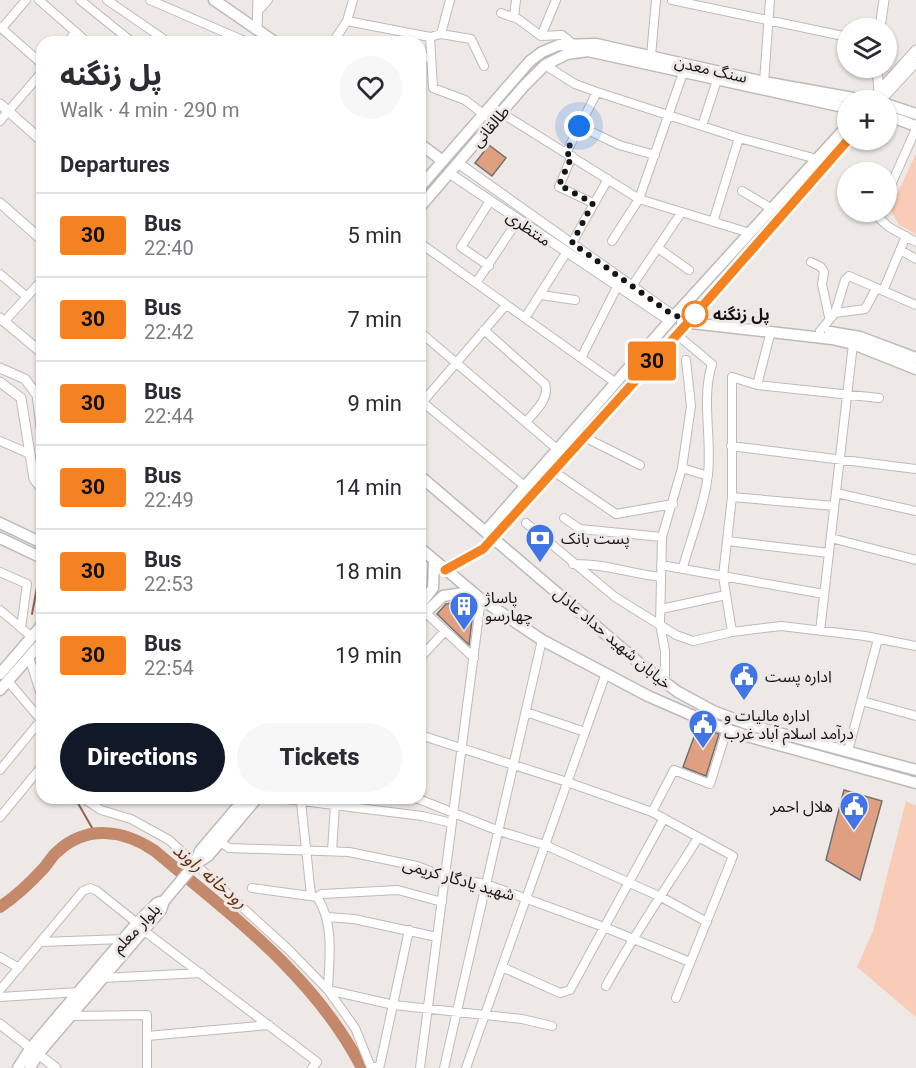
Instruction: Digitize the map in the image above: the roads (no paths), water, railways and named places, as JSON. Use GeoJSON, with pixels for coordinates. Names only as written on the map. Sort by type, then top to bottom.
{"type":"FeatureCollection","features":[{"type":"Feature","properties":{"kind":"main road"},"geometry":{"type":"LineString","coordinates":[[214,0],[266,36]]}},
{"type":"Feature","properties":{"kind":"main road","name":"سنگ معدن"},"geometry":{"type":"LineString","coordinates":[[559,45],[596,44],[764,82],[837,95]]}},
{"type":"Feature","properties":{"kind":"main road","name":"طالقانی"},"geometry":{"type":"LineString","coordinates":[[426,200],[458,163],[530,62],[542,52],[559,45]]}},
{"type":"Feature","properties":{"kind":"main road","name":"سنگ معدن"},"geometry":{"type":"LineString","coordinates":[[567,54],[588,51],[837,106]]}},
{"type":"Feature","properties":{"kind":"main road","name":"طالقانی"},"geometry":{"type":"LineString","coordinates":[[426,180],[443,161],[545,65],[567,54]]}},
{"type":"Feature","properties":{"kind":"main road"},"geometry":{"type":"LineString","coordinates":[[897,105],[916,114]]}},
{"type":"Feature","properties":{"kind":"main road"},"geometry":{"type":"LineString","coordinates":[[897,120],[916,128]]}},
{"type":"Feature","properties":{"kind":"main road"},"geometry":{"type":"LineString","coordinates":[[445,570],[483,549],[490,534],[529,490],[557,449],[837,137]]}},
{"type":"Feature","properties":{"kind":"main road"},"geometry":{"type":"LineString","coordinates":[[426,148],[443,161]]}},
{"type":"Feature","properties":{"kind":"main road"},"geometry":{"type":"LineString","coordinates":[[529,490],[553,471],[839,150]]}},
{"type":"Feature","properties":{"kind":"main road"},"geometry":{"type":"LineString","coordinates":[[672,319],[820,331],[860,337],[916,358]]}},
{"type":"Feature","properties":{"kind":"main road"},"geometry":{"type":"LineString","coordinates":[[689,320],[853,344],[916,369]]}},
{"type":"Feature","properties":{"kind":"main road","name":"خیابان شهید حداد عادل"},"geometry":{"type":"LineString","coordinates":[[426,481],[644,667],[678,692],[714,711],[753,726],[916,770]]}},
{"type":"Feature","properties":{"kind":"main road"},"geometry":{"type":"LineString","coordinates":[[0,523],[36,540]]}},
{"type":"Feature","properties":{"kind":"main road"},"geometry":{"type":"LineString","coordinates":[[0,538],[36,555]]}},
{"type":"Feature","properties":{"kind":"main road","name":"خیابان شهید حداد عادل"},"geometry":{"type":"LineString","coordinates":[[426,553],[471,592],[542,640],[669,706],[727,729],[916,783]]}},
{"type":"Feature","properties":{"kind":"main road"},"geometry":{"type":"LineString","coordinates":[[426,602],[432,588],[434,560]]}},
{"type":"Feature","properties":{"kind":"main road"},"geometry":{"type":"LineString","coordinates":[[426,609],[443,596],[471,592]]}},
{"type":"Feature","properties":{"kind":"main road"},"geometry":{"type":"LineString","coordinates":[[0,690],[4,677],[36,647]]}},
{"type":"Feature","properties":{"kind":"main road"},"geometry":{"type":"LineString","coordinates":[[4,677],[29,657],[36,648]]}},
{"type":"Feature","properties":{"kind":"main road"},"geometry":{"type":"LineString","coordinates":[[632,687],[642,686],[647,682],[648,677],[644,667]]}},
{"type":"Feature","properties":{"kind":"main road"},"geometry":{"type":"LineString","coordinates":[[669,706],[666,695],[671,691],[678,692]]}},
{"type":"Feature","properties":{"kind":"main road"},"geometry":{"type":"LineString","coordinates":[[195,864],[200,851],[240,804]]}},
{"type":"Feature","properties":{"kind":"main road"},"geometry":{"type":"LineString","coordinates":[[195,864],[208,856],[252,804]]}},
{"type":"Feature","properties":{"kind":"main road","name":"بلوار معلم"},"geometry":{"type":"LineString","coordinates":[[30,1068],[34,1052],[79,992],[124,939],[161,910],[164,901],[195,864]]}},
{"type":"Feature","properties":{"kind":"main road","name":"بلوار معلم"},"geometry":{"type":"LineString","coordinates":[[18,1068],[70,1016],[102,978],[140,926]]}},
{"type":"Feature","properties":{"kind":"street"},"geometry":{"type":"LineString","coordinates":[[26,0],[1,28],[36,59]]}},
{"type":"Feature","properties":{"kind":"street"},"geometry":{"type":"LineString","coordinates":[[39,0],[80,36]]}},
{"type":"Feature","properties":{"kind":"street"},"geometry":{"type":"LineString","coordinates":[[80,0],[125,36]]}},
{"type":"Feature","properties":{"kind":"street"},"geometry":{"type":"LineString","coordinates":[[107,0],[159,36]]}},
{"type":"Feature","properties":{"kind":"street"},"geometry":{"type":"LineString","coordinates":[[150,0],[233,36]]}},
{"type":"Feature","properties":{"kind":"street"},"geometry":{"type":"LineString","coordinates":[[257,30],[259,5],[268,0]]}},
{"type":"Feature","properties":{"kind":"street"},"geometry":{"type":"LineString","coordinates":[[337,36],[347,21],[353,0]]}},
{"type":"Feature","properties":{"kind":"street"},"geometry":{"type":"LineString","coordinates":[[441,34],[450,0]]}},
{"type":"Feature","properties":{"kind":"street"},"geometry":{"type":"LineString","coordinates":[[513,17],[516,0]]}},
{"type":"Feature","properties":{"kind":"street"},"geometry":{"type":"LineString","coordinates":[[541,36],[556,0]]}},
{"type":"Feature","properties":{"kind":"street"},"geometry":{"type":"LineString","coordinates":[[651,56],[656,0]]}},
{"type":"Feature","properties":{"kind":"street"},"geometry":{"type":"LineString","coordinates":[[672,0],[837,35]]}},
{"type":"Feature","properties":{"kind":"street"},"geometry":{"type":"LineString","coordinates":[[764,82],[770,0]]}},
{"type":"Feature","properties":{"kind":"street"},"geometry":{"type":"LineString","coordinates":[[881,18],[884,0]]}},
{"type":"Feature","properties":{"kind":"street"},"geometry":{"type":"LineString","coordinates":[[501,13],[513,17],[541,36],[562,35],[572,43]]}},
{"type":"Feature","properties":{"kind":"street"},"geometry":{"type":"LineString","coordinates":[[347,21],[420,36]]}},
{"type":"Feature","properties":{"kind":"street"},"geometry":{"type":"LineString","coordinates":[[72,36],[76,32]]}},
{"type":"Feature","properties":{"kind":"street"},"geometry":{"type":"LineString","coordinates":[[426,37],[441,34],[471,39],[483,66]]}},
{"type":"Feature","properties":{"kind":"street"},"geometry":{"type":"LineString","coordinates":[[430,38],[432,88],[465,100],[569,154],[639,199],[750,233]]}},
{"type":"Feature","properties":{"kind":"street"},"geometry":{"type":"LineString","coordinates":[[888,90],[916,50]]}},
{"type":"Feature","properties":{"kind":"street"},"geometry":{"type":"LineString","coordinates":[[426,58],[431,58]]}},
{"type":"Feature","properties":{"kind":"street"},"geometry":{"type":"LineString","coordinates":[[890,90],[916,62]]}},
{"type":"Feature","properties":{"kind":"street"},"geometry":{"type":"LineString","coordinates":[[545,65],[575,84],[597,92],[739,138],[817,159]]}},
{"type":"Feature","properties":{"kind":"street"},"geometry":{"type":"LineString","coordinates":[[612,241],[639,199],[683,73]]}},
{"type":"Feature","properties":{"kind":"street"},"geometry":{"type":"LineString","coordinates":[[0,121],[36,79]]}},
{"type":"Feature","properties":{"kind":"street"},"geometry":{"type":"LineString","coordinates":[[702,126],[717,80]]}},
{"type":"Feature","properties":{"kind":"street"},"geometry":{"type":"LineString","coordinates":[[593,203],[559,187],[579,126],[597,92]]}},
{"type":"Feature","properties":{"kind":"street"},"geometry":{"type":"LineString","coordinates":[[0,105],[36,136]]}},
{"type":"Feature","properties":{"kind":"street"},"geometry":{"type":"LineString","coordinates":[[579,126],[619,145],[655,155]]}},
{"type":"Feature","properties":{"kind":"street"},"geometry":{"type":"LineString","coordinates":[[897,171],[916,128]]}},
{"type":"Feature","properties":{"kind":"street"},"geometry":{"type":"LineString","coordinates":[[713,222],[739,138]]}},
{"type":"Feature","properties":{"kind":"street","name":"منتظری"},"geometry":{"type":"LineString","coordinates":[[458,163],[632,286],[672,319]]}},
{"type":"Feature","properties":{"kind":"street","name":"منتظری"},"geometry":{"type":"LineString","coordinates":[[449,173],[617,287],[672,319]]}},
{"type":"Feature","properties":{"kind":"street"},"geometry":{"type":"LineString","coordinates":[[572,243],[608,179]]}},
{"type":"Feature","properties":{"kind":"street"},"geometry":{"type":"LineString","coordinates":[[742,191],[772,209]]}},
{"type":"Feature","properties":{"kind":"street"},"geometry":{"type":"LineString","coordinates":[[489,266],[461,247],[490,201]]}},
{"type":"Feature","properties":{"kind":"street"},"geometry":{"type":"LineString","coordinates":[[0,203],[36,235]]}},
{"type":"Feature","properties":{"kind":"street"},"geometry":{"type":"LineString","coordinates":[[632,286],[681,213]]}},
{"type":"Feature","properties":{"kind":"street"},"geometry":{"type":"LineString","coordinates":[[476,283],[518,220]]}},
{"type":"Feature","properties":{"kind":"street"},"geometry":{"type":"LineString","coordinates":[[883,222],[916,242]]}},
{"type":"Feature","properties":{"kind":"street"},"geometry":{"type":"LineString","coordinates":[[832,315],[865,309],[879,290],[906,236]]}},
{"type":"Feature","properties":{"kind":"street"},"geometry":{"type":"LineString","coordinates":[[426,247],[616,383]]}},
{"type":"Feature","properties":{"kind":"street"},"geometry":{"type":"LineString","coordinates":[[658,248],[689,270]]}},
{"type":"Feature","properties":{"kind":"street"},"geometry":{"type":"LineString","coordinates":[[900,250],[916,259]]}},
{"type":"Feature","properties":{"kind":"street"},"geometry":{"type":"LineString","coordinates":[[525,318],[566,253]]}},
{"type":"Feature","properties":{"kind":"street"},"geometry":{"type":"LineString","coordinates":[[811,262],[821,267],[824,272],[822,284],[832,315]]}},
{"type":"Feature","properties":{"kind":"street"},"geometry":{"type":"LineString","coordinates":[[0,273],[27,297]]}},
{"type":"Feature","properties":{"kind":"street"},"geometry":{"type":"LineString","coordinates":[[820,331],[832,315],[847,277],[916,304]]}},
{"type":"Feature","properties":{"kind":"street"},"geometry":{"type":"LineString","coordinates":[[36,287],[2,320],[36,348]]}},
{"type":"Feature","properties":{"kind":"street"},"geometry":{"type":"LineString","coordinates":[[581,358],[617,287]]}},
{"type":"Feature","properties":{"kind":"street"},"geometry":{"type":"LineString","coordinates":[[541,295],[575,300]]}},
{"type":"Feature","properties":{"kind":"street"},"geometry":{"type":"LineString","coordinates":[[426,397],[506,304]]}},
{"type":"Feature","properties":{"kind":"street"},"geometry":{"type":"LineString","coordinates":[[484,330],[545,384],[547,391],[545,398],[526,422]]}},
{"type":"Feature","properties":{"kind":"street"},"geometry":{"type":"LineString","coordinates":[[757,385],[771,331]]}},
{"type":"Feature","properties":{"kind":"street"},"geometry":{"type":"LineString","coordinates":[[676,334],[712,364],[707,390],[710,432],[708,476],[683,567]]}},
{"type":"Feature","properties":{"kind":"street"},"geometry":{"type":"LineString","coordinates":[[426,337],[557,449]]}},
{"type":"Feature","properties":{"kind":"street"},"geometry":{"type":"LineString","coordinates":[[820,631],[853,344]]}},
{"type":"Feature","properties":{"kind":"street"},"geometry":{"type":"LineString","coordinates":[[665,683],[665,651],[660,624],[662,537],[682,468],[691,406],[686,360]]}},
{"type":"Feature","properties":{"kind":"street"},"geometry":{"type":"LineString","coordinates":[[0,368],[25,379],[36,394]]}},
{"type":"Feature","properties":{"kind":"street"},"geometry":{"type":"LineString","coordinates":[[732,632],[723,576],[732,497],[732,377],[757,385],[879,398]]}},
{"type":"Feature","properties":{"kind":"street"},"geometry":{"type":"LineString","coordinates":[[0,382],[21,398],[36,482]]}},
{"type":"Feature","properties":{"kind":"street"},"geometry":{"type":"LineString","coordinates":[[21,398],[36,395]]}},
{"type":"Feature","properties":{"kind":"street"},"geometry":{"type":"LineString","coordinates":[[426,406],[529,490]]}},
{"type":"Feature","properties":{"kind":"street"},"geometry":{"type":"LineString","coordinates":[[584,437],[640,465]]}},
{"type":"Feature","properties":{"kind":"street"},"geometry":{"type":"LineString","coordinates":[[0,441],[30,454]]}},
{"type":"Feature","properties":{"kind":"street"},"geometry":{"type":"LineString","coordinates":[[731,446],[916,469]]}},
{"type":"Feature","properties":{"kind":"street"},"geometry":{"type":"LineString","coordinates":[[682,468],[708,476]]}},
{"type":"Feature","properties":{"kind":"street"},"geometry":{"type":"LineString","coordinates":[[553,471],[616,514],[673,504]]}},
{"type":"Feature","properties":{"kind":"street"},"geometry":{"type":"LineString","coordinates":[[836,493],[916,511]]}},
{"type":"Feature","properties":{"kind":"street"},"geometry":{"type":"LineString","coordinates":[[732,497],[834,506]]}},
{"type":"Feature","properties":{"kind":"street"},"geometry":{"type":"LineString","coordinates":[[564,518],[580,529],[662,537]]}},
{"type":"Feature","properties":{"kind":"street"},"geometry":{"type":"LineString","coordinates":[[526,523],[615,597],[676,635],[693,641],[732,632],[781,626],[916,646]]}},
{"type":"Feature","properties":{"kind":"street"},"geometry":{"type":"LineString","coordinates":[[831,538],[916,560]]}},
{"type":"Feature","properties":{"kind":"street"},"geometry":{"type":"LineString","coordinates":[[727,541],[829,553]]}},
{"type":"Feature","properties":{"kind":"street"},"geometry":{"type":"LineString","coordinates":[[573,564],[588,564],[661,577]]}},
{"type":"Feature","properties":{"kind":"street"},"geometry":{"type":"LineString","coordinates":[[661,565],[683,567],[824,594]]}},
{"type":"Feature","properties":{"kind":"street"},"geometry":{"type":"LineString","coordinates":[[0,572],[27,584],[21,628]]}},
{"type":"Feature","properties":{"kind":"street"},"geometry":{"type":"LineString","coordinates":[[661,609],[726,595]]}},
{"type":"Feature","properties":{"kind":"street"},"geometry":{"type":"LineString","coordinates":[[420,1068],[481,599]]}},
{"type":"Feature","properties":{"kind":"street"},"geometry":{"type":"LineString","coordinates":[[0,610],[36,641]]}},
{"type":"Feature","properties":{"kind":"street"},"geometry":{"type":"LineString","coordinates":[[426,615],[474,658]]}},
{"type":"Feature","properties":{"kind":"street"},"geometry":{"type":"LineString","coordinates":[[426,652],[445,631]]}},
{"type":"Feature","properties":{"kind":"street"},"geometry":{"type":"LineString","coordinates":[[848,752],[878,639]]}},
{"type":"Feature","properties":{"kind":"street"},"geometry":{"type":"LineString","coordinates":[[444,1068],[542,640]]}},
{"type":"Feature","properties":{"kind":"street"},"geometry":{"type":"LineString","coordinates":[[29,657],[36,679]]}},
{"type":"Feature","properties":{"kind":"street"},"geometry":{"type":"LineString","coordinates":[[466,1068],[606,674]]}},
{"type":"Feature","properties":{"kind":"street"},"geometry":{"type":"LineString","coordinates":[[4,677],[36,714]]}},
{"type":"Feature","properties":{"kind":"street"},"geometry":{"type":"LineString","coordinates":[[862,701],[916,716]]}},
{"type":"Feature","properties":{"kind":"street"},"geometry":{"type":"LineString","coordinates":[[526,712],[585,732]]}},
{"type":"Feature","properties":{"kind":"street"},"geometry":{"type":"LineString","coordinates":[[0,770],[36,726]]}},
{"type":"Feature","properties":{"kind":"street"},"geometry":{"type":"LineString","coordinates":[[652,812],[674,770],[710,784],[727,729]]}},
{"type":"Feature","properties":{"kind":"street"},"geometry":{"type":"LineString","coordinates":[[426,737],[652,812],[733,856],[676,998]]}},
{"type":"Feature","properties":{"kind":"street"},"geometry":{"type":"LineString","coordinates":[[0,817],[36,773]]}},
{"type":"Feature","properties":{"kind":"street"},"geometry":{"type":"LineString","coordinates":[[426,802],[499,831],[545,845],[661,897],[707,922]]}},
{"type":"Feature","properties":{"kind":"street"},"geometry":{"type":"LineString","coordinates":[[92,804],[102,810],[131,819],[169,840],[290,951],[328,990],[355,1028],[370,1065],[375,1068],[380,1065],[409,930]]}},
{"type":"Feature","properties":{"kind":"street"},"geometry":{"type":"LineString","coordinates":[[301,804],[314,896],[326,917],[330,944],[328,990]]}},
{"type":"Feature","properties":{"kind":"street"},"geometry":{"type":"LineString","coordinates":[[332,851],[337,804]]}},
{"type":"Feature","properties":{"kind":"street"},"geometry":{"type":"LineString","coordinates":[[349,804],[452,823]]}},
{"type":"Feature","properties":{"kind":"street"},"geometry":{"type":"LineString","coordinates":[[502,967],[560,993],[570,990],[664,818]]}},
{"type":"Feature","properties":{"kind":"street"},"geometry":{"type":"LineString","coordinates":[[606,986],[632,939],[698,838]]}},
{"type":"Feature","properties":{"kind":"street","name":"شهید یادگار کریمی"},"geometry":{"type":"LineString","coordinates":[[219,841],[228,848],[332,851],[369,855],[417,866],[445,877],[486,884],[526,898],[690,962]]}},
{"type":"Feature","properties":{"kind":"street"},"geometry":{"type":"LineString","coordinates":[[0,990],[82,891],[90,888],[97,891],[269,1025],[314,1065]]}},
{"type":"Feature","properties":{"kind":"street"},"geometry":{"type":"LineString","coordinates":[[252,888],[314,896],[398,890],[442,902]]}},
{"type":"Feature","properties":{"kind":"street"},"geometry":{"type":"LineString","coordinates":[[326,917],[354,919],[437,937]]}},
{"type":"Feature","properties":{"kind":"street"},"geometry":{"type":"LineString","coordinates":[[41,942],[124,939]]}},
{"type":"Feature","properties":{"kind":"street"},"geometry":{"type":"LineString","coordinates":[[0,957],[19,968]]}},
{"type":"Feature","properties":{"kind":"street"},"geometry":{"type":"LineString","coordinates":[[102,978],[201,973]]}},
{"type":"Feature","properties":{"kind":"street"},"geometry":{"type":"LineString","coordinates":[[328,990],[394,1005],[522,1019],[552,1026]]}},
{"type":"Feature","properties":{"kind":"street"},"geometry":{"type":"LineString","coordinates":[[0,997],[79,992]]}},
{"type":"Feature","properties":{"kind":"street"},"geometry":{"type":"LineString","coordinates":[[70,1016],[147,1015],[147,1068]]}},
{"type":"Feature","properties":{"kind":"street"},"geometry":{"type":"LineString","coordinates":[[0,1024],[56,1068]]}},
{"type":"Feature","properties":{"kind":"street"},"geometry":{"type":"LineString","coordinates":[[147,1036],[269,1025]]}},
{"type":"Feature","properties":{"kind":"waterway"},"geometry":{"type":"LineString","coordinates":[[32,614],[36,593]]}},
{"type":"Feature","properties":{"kind":"waterway"},"geometry":{"type":"LineString","coordinates":[[78,804],[95,833]]}},
{"type":"Feature","properties":{"kind":"waterway","name":"رودخانه راوند"},"geometry":{"type":"LineString","coordinates":[[0,907],[27,885],[55,854],[69,843],[93,834],[106,833],[131,838],[155,851],[270,949],[320,1004],[343,1035],[362,1068]]}},
{"type":"Feature","properties":{"kind":"place","name":"پل زنگنه"},"geometry":{"type":"Point","coordinates":[695,314]}},
{"type":"Feature","properties":{"kind":"place","name":"پست بانک"},"geometry":{"type":"Point","coordinates":[540,564]}},
{"type":"Feature","properties":{"kind":"place","name":"پاساژ چهارسو"},"geometry":{"type":"Point","coordinates":[464,632]}},
{"type":"Feature","properties":{"kind":"place","name":"اداره پست"},"geometry":{"type":"Point","coordinates":[744,702]}},
{"type":"Feature","properties":{"kind":"place","name":"اداره مالیات و درآمد اسلام آباد غرب"},"geometry":{"type":"Point","coordinates":[703,750]}},
{"type":"Feature","properties":{"kind":"place","name":"هلال احمر"},"geometry":{"type":"Point","coordinates":[854,832]}}]}
